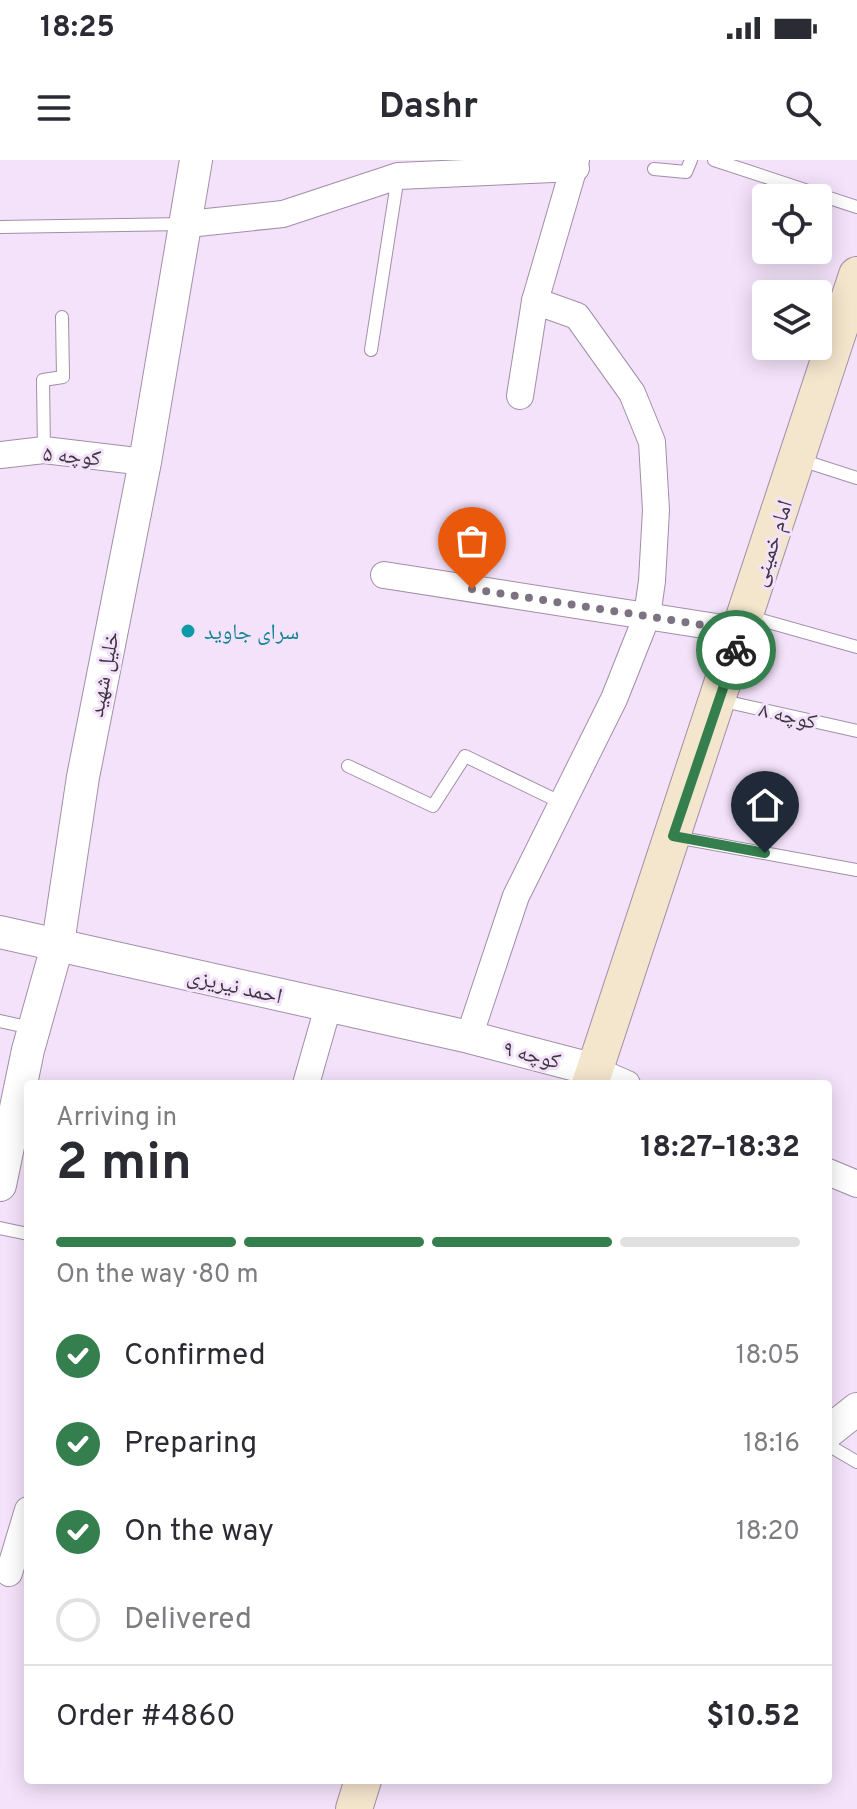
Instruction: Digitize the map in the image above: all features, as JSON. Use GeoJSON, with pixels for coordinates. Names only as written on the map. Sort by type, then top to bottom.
{"type":"FeatureCollection","features":[{"type":"Feature","properties":{"kind":"main road","name":"امام خمینی"},"geometry":{"type":"LineString","coordinates":[[593,1077],[745,624],[857,275]]}},
{"type":"Feature","properties":{"kind":"main road"},"geometry":{"type":"LineString","coordinates":[[354,1809],[362,1784]]}},
{"type":"Feature","properties":{"kind":"street","name":"خلیل شهید"},"geometry":{"type":"LineString","coordinates":[[0,1185],[34,1029],[58,943],[83,777],[145,462],[188,224],[196,160]]}},
{"type":"Feature","properties":{"kind":"street"},"geometry":{"type":"LineString","coordinates":[[188,224],[283,214],[398,176],[576,164],[535,301],[520,396]]}},
{"type":"Feature","properties":{"kind":"street"},"geometry":{"type":"LineString","coordinates":[[469,1037],[516,896],[614,699],[647,616],[656,510],[652,442],[632,393],[577,316],[535,301]]}},
{"type":"Feature","properties":{"kind":"street","name":"کوچه ۵"},"geometry":{"type":"LineString","coordinates":[[0,455],[44,450],[145,462]]}},
{"type":"Feature","properties":{"kind":"street"},"geometry":{"type":"LineString","coordinates":[[384,575],[647,616],[745,624]]}},
{"type":"Feature","properties":{"kind":"street","name":"احمد نیریزی"},"geometry":{"type":"LineString","coordinates":[[0,932],[469,1037]]}},
{"type":"Feature","properties":{"kind":"street"},"geometry":{"type":"LineString","coordinates":[[307,1080],[328,1007]]}},
{"type":"Feature","properties":{"kind":"street","name":"کوچه ۹"},"geometry":{"type":"LineString","coordinates":[[469,1037],[593,1077]]}},
{"type":"Feature","properties":{"kind":"street"},"geometry":{"type":"LineString","coordinates":[[832,1174],[857,1184]]}},
{"type":"Feature","properties":{"kind":"street"},"geometry":{"type":"LineString","coordinates":[[832,1429],[857,1409]]}},
{"type":"Feature","properties":{"kind":"street"},"geometry":{"type":"LineString","coordinates":[[12,1574],[24,1526]]}},
{"type":"Feature","properties":{"kind":"lane"},"geometry":{"type":"LineString","coordinates":[[654,169],[686,172],[691,160]]}},
{"type":"Feature","properties":{"kind":"lane"},"geometry":{"type":"LineString","coordinates":[[714,160],[857,207]]}},
{"type":"Feature","properties":{"kind":"lane"},"geometry":{"type":"LineString","coordinates":[[371,350],[398,176]]}},
{"type":"Feature","properties":{"kind":"lane"},"geometry":{"type":"LineString","coordinates":[[0,227],[188,224]]}},
{"type":"Feature","properties":{"kind":"lane"},"geometry":{"type":"LineString","coordinates":[[44,450],[43,380],[63,377],[62,317]]}},
{"type":"Feature","properties":{"kind":"lane"},"geometry":{"type":"LineString","coordinates":[[798,459],[857,478]]}},
{"type":"Feature","properties":{"kind":"lane"},"geometry":{"type":"LineString","coordinates":[[745,624],[857,647]]}},
{"type":"Feature","properties":{"kind":"lane","name":"کوچه ۸"},"geometry":{"type":"LineString","coordinates":[[719,700],[857,731]]}},
{"type":"Feature","properties":{"kind":"lane"},"geometry":{"type":"LineString","coordinates":[[348,766],[433,806],[465,756],[562,803]]}},
{"type":"Feature","properties":{"kind":"lane"},"geometry":{"type":"LineString","coordinates":[[673,836],[857,870]]}},
{"type":"Feature","properties":{"kind":"lane"},"geometry":{"type":"LineString","coordinates":[[0,1021],[34,1029]]}},
{"type":"Feature","properties":{"kind":"lane"},"geometry":{"type":"LineString","coordinates":[[0,1228],[24,1233]]}},
{"type":"Feature","properties":{"kind":"lane"},"geometry":{"type":"LineString","coordinates":[[832,1447],[857,1462]]}},
{"type":"Feature","properties":{"kind":"way so far"},"geometry":{"type":"LineString","coordinates":[[472,589],[742,631],[736,650]]}},
{"type":"Feature","properties":{"kind":"place","name":"سرای جاوید"},"geometry":{"type":"Point","coordinates":[188,631]}},
{"type":"Feature","properties":{"kind":"route"},"geometry":{"type":"LineString","coordinates":[[736,650],[673,836],[765,853]]}}]}
